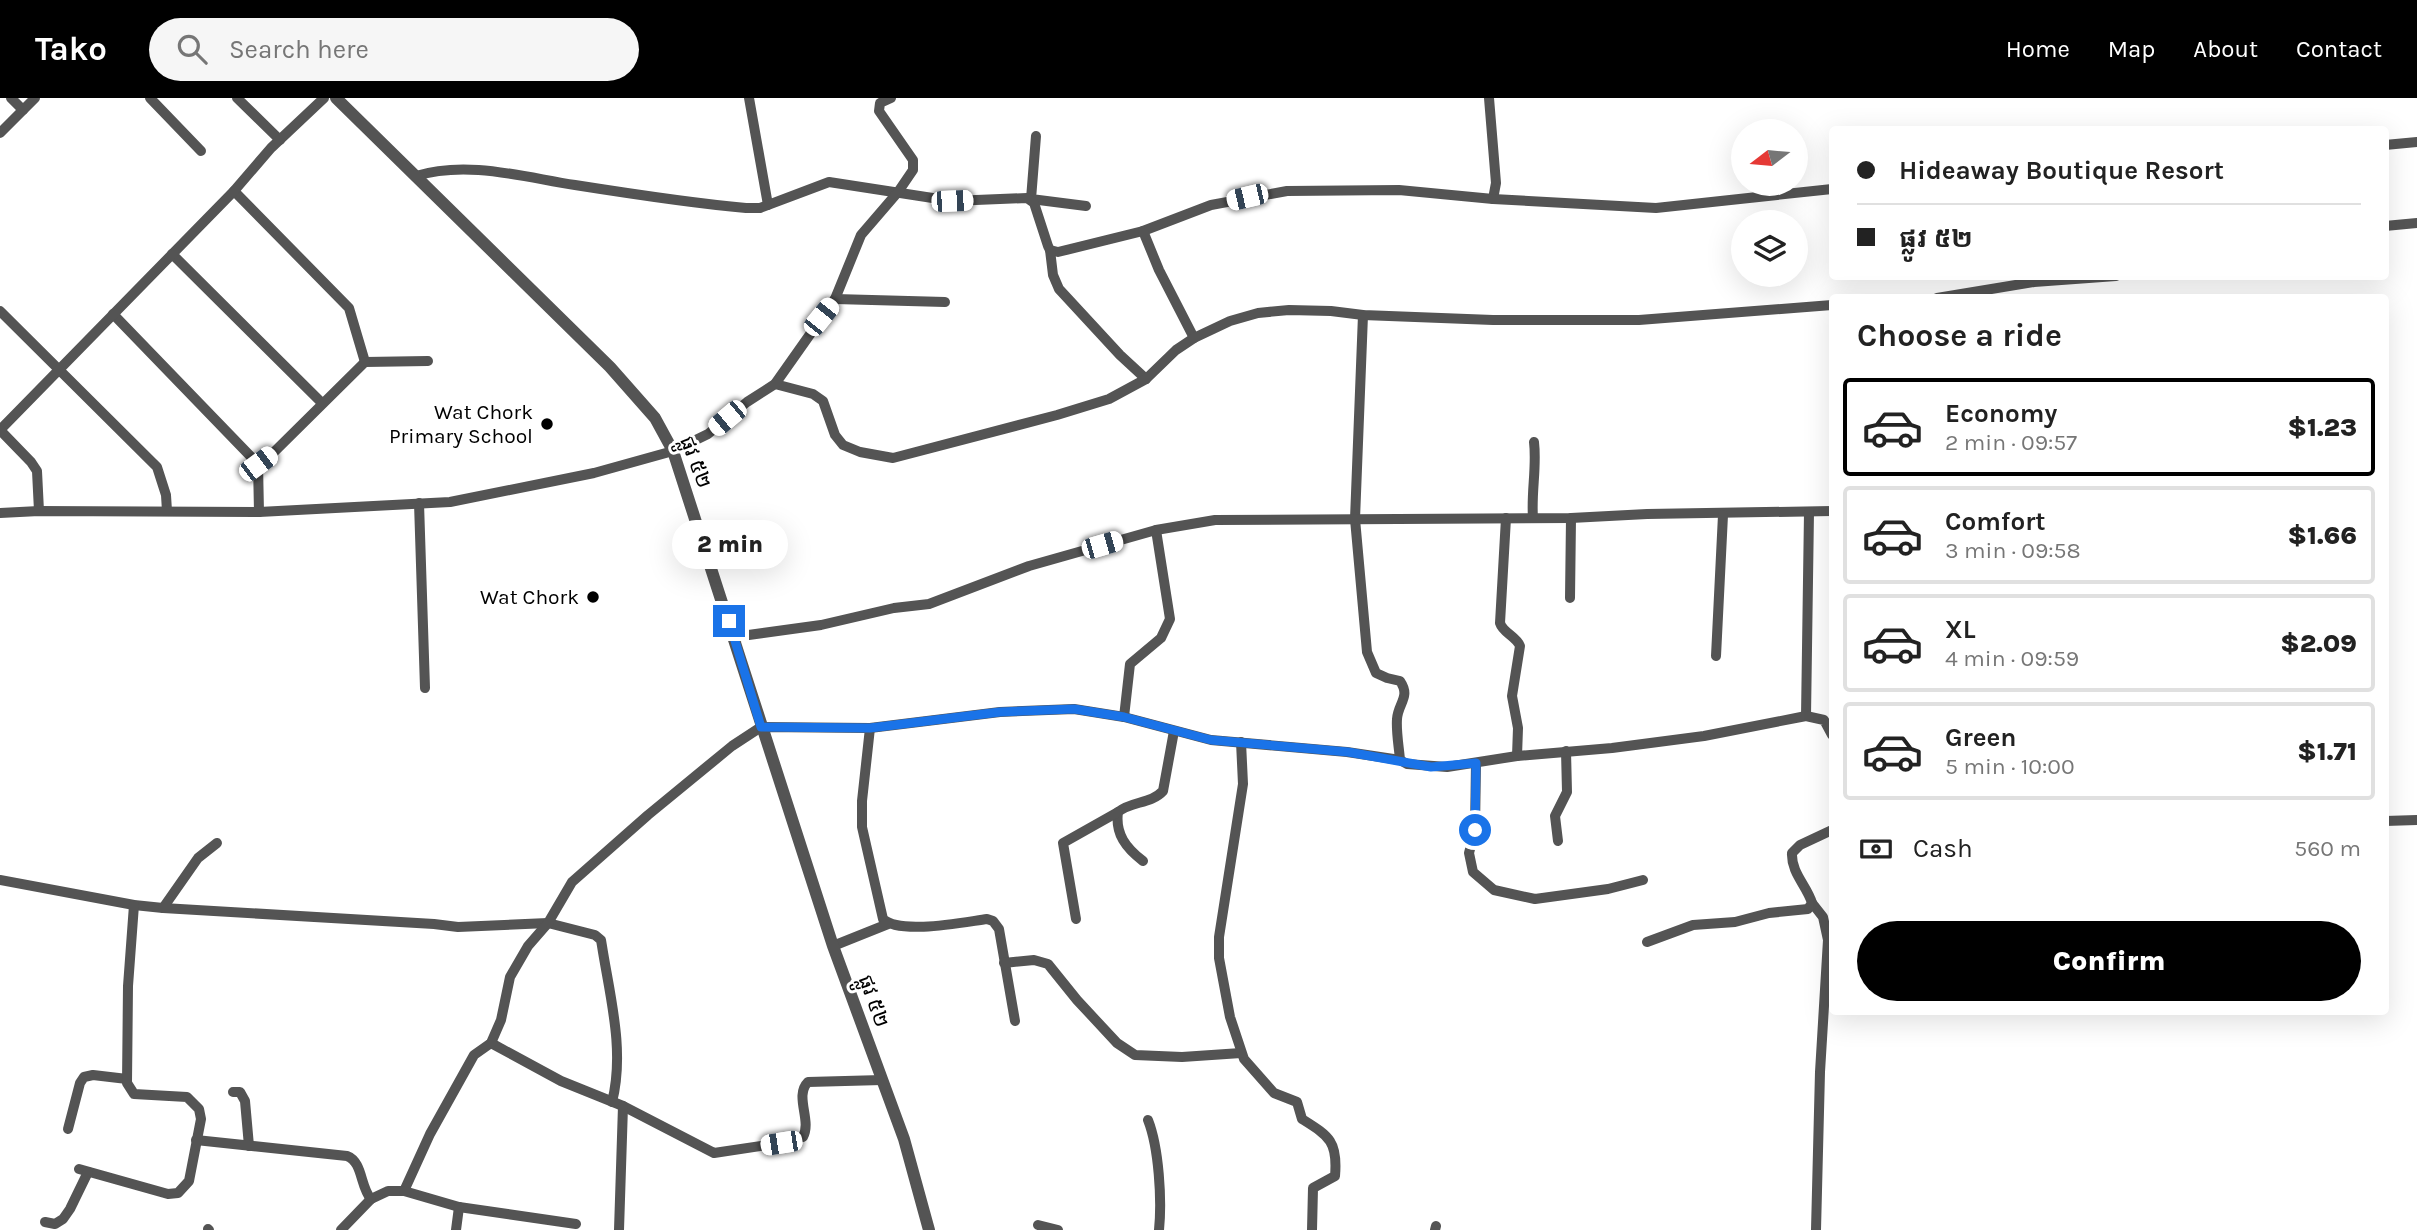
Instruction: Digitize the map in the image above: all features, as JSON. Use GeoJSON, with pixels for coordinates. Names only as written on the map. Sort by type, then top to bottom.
{"type":"FeatureCollection","features":[{"type":"Feature","properties":{"kind":"street"},"geometry":{"type":"LineString","coordinates":[[11,98],[23,110]]}},
{"type":"Feature","properties":{"kind":"street"},"geometry":{"type":"LineString","coordinates":[[0,133],[35,98]]}},
{"type":"Feature","properties":{"kind":"street"},"geometry":{"type":"LineString","coordinates":[[150,98],[201,151]]}},
{"type":"Feature","properties":{"kind":"street"},"geometry":{"type":"LineString","coordinates":[[237,98],[280,140]]}},
{"type":"Feature","properties":{"kind":"street"},"geometry":{"type":"LineString","coordinates":[[38,510],[37,471],[0,430],[234,191],[280,140],[324,98]]}},
{"type":"Feature","properties":{"kind":"street","name":"ផ្លូវ ៥២"},"geometry":{"type":"LineString","coordinates":[[336,98],[629,387],[655,418],[673,451],[833,946],[904,1139],[929,1230]]}},
{"type":"Feature","properties":{"kind":"street"},"geometry":{"type":"LineString","coordinates":[[748,98],[768,205]]}},
{"type":"Feature","properties":{"kind":"street"},"geometry":{"type":"LineString","coordinates":[[0,513],[38,510],[259,512],[450,502],[594,472],[673,451],[708,434],[747,402],[775,384],[835,299],[861,235],[898,192],[914,165],[879,111],[878,101],[891,98]]}},
{"type":"Feature","properties":{"kind":"street"},"geometry":{"type":"LineString","coordinates":[[1489,98],[1496,183],[1493,200]]}},
{"type":"Feature","properties":{"kind":"street"},"geometry":{"type":"LineString","coordinates":[[1036,136],[1031,199],[1050,250],[1053,275],[1059,289],[1146,379]]}},
{"type":"Feature","properties":{"kind":"street"},"geometry":{"type":"LineString","coordinates":[[2389,145],[2417,142]]}},
{"type":"Feature","properties":{"kind":"street"},"geometry":{"type":"LineString","coordinates":[[416,176],[439,169],[489,171],[575,186],[754,208],[829,182],[952,201],[1031,199],[1086,206]]}},
{"type":"Feature","properties":{"kind":"street"},"geometry":{"type":"LineString","coordinates":[[1050,250],[1062,252],[1143,231],[1211,205],[1287,191],[1399,190],[1493,200],[1656,208],[1829,188]]}},
{"type":"Feature","properties":{"kind":"street"},"geometry":{"type":"LineString","coordinates":[[234,191],[349,308],[365,362]]}},
{"type":"Feature","properties":{"kind":"street"},"geometry":{"type":"LineString","coordinates":[[2389,226],[2417,223]]}},
{"type":"Feature","properties":{"kind":"street"},"geometry":{"type":"LineString","coordinates":[[1143,231],[1159,270],[1194,338]]}},
{"type":"Feature","properties":{"kind":"street"},"geometry":{"type":"LineString","coordinates":[[172,254],[323,403]]}},
{"type":"Feature","properties":{"kind":"street"},"geometry":{"type":"LineString","coordinates":[[1961,294],[2061,280]]}},
{"type":"Feature","properties":{"kind":"street"},"geometry":{"type":"LineString","coordinates":[[835,299],[944,302]]}},
{"type":"Feature","properties":{"kind":"street"},"geometry":{"type":"LineString","coordinates":[[775,384],[818,397],[823,401],[835,435],[843,445],[887,459],[908,456],[1109,399],[1146,379],[1176,350],[1194,338],[1230,321],[1258,313],[1310,310],[1363,315],[1493,320],[1639,320],[1829,305]]}},
{"type":"Feature","properties":{"kind":"street"},"geometry":{"type":"LineString","coordinates":[[0,311],[157,467],[166,495],[167,511]]}},
{"type":"Feature","properties":{"kind":"street"},"geometry":{"type":"LineString","coordinates":[[113,314],[258,464],[259,512]]}},
{"type":"Feature","properties":{"kind":"street"},"geometry":{"type":"LineString","coordinates":[[1363,315],[1355,519],[1367,652],[1376,673],[1400,681],[1405,689],[1405,699],[1397,720],[1400,760]]}},
{"type":"Feature","properties":{"kind":"street"},"geometry":{"type":"LineString","coordinates":[[258,464],[272,454],[365,362],[428,361]]}},
{"type":"Feature","properties":{"kind":"street"},"geometry":{"type":"LineString","coordinates":[[1533,518],[1536,460],[1534,442]]}},
{"type":"Feature","properties":{"kind":"street"},"geometry":{"type":"LineString","coordinates":[[419,503],[425,688]]}},
{"type":"Feature","properties":{"kind":"street"},"geometry":{"type":"LineString","coordinates":[[1807,716],[1809,512]]}},
{"type":"Feature","properties":{"kind":"street"},"geometry":{"type":"LineString","coordinates":[[734,637],[821,625],[894,608],[929,604],[1029,566],[1156,530],[1215,520],[1506,519],[1829,512]]}},
{"type":"Feature","properties":{"kind":"street"},"geometry":{"type":"LineString","coordinates":[[1716,656],[1723,514]]}},
{"type":"Feature","properties":{"kind":"street"},"geometry":{"type":"LineString","coordinates":[[1570,598],[1571,518]]}},
{"type":"Feature","properties":{"kind":"street"},"geometry":{"type":"LineString","coordinates":[[1506,519],[1500,623],[1501,628],[1518,641],[1520,646],[1512,696],[1518,728],[1517,755]]}},
{"type":"Feature","properties":{"kind":"street"},"geometry":{"type":"LineString","coordinates":[[1124,717],[1130,664],[1161,638],[1170,618],[1156,530]]}},
{"type":"Feature","properties":{"kind":"street"},"geometry":{"type":"LineString","coordinates":[[404,1191],[430,1134],[474,1055],[491,1043],[501,1020],[510,977],[528,946],[548,923],[572,882],[732,746],[761,727],[870,728],[1000,712],[1074,709],[1124,717],[1211,740],[1348,752],[1431,767],[1476,763],[1517,755],[1704,736],[1807,716],[1824,720],[1829,729]]}},
{"type":"Feature","properties":{"kind":"street"},"geometry":{"type":"LineString","coordinates":[[870,728],[862,827],[879,897],[880,912],[888,924]]}},
{"type":"Feature","properties":{"kind":"street"},"geometry":{"type":"LineString","coordinates":[[1076,919],[1063,843],[1132,804],[1158,797],[1163,791],[1174,731]]}},
{"type":"Feature","properties":{"kind":"street"},"geometry":{"type":"LineString","coordinates":[[1241,742],[1243,784],[1219,948],[1230,1017],[1241,1053],[1249,1067],[1274,1093],[1297,1102],[1302,1119],[1327,1135],[1333,1143],[1335,1176],[1313,1188],[1312,1230]]}},
{"type":"Feature","properties":{"kind":"street"},"geometry":{"type":"LineString","coordinates":[[1558,841],[1555,816],[1567,792],[1566,751]]}},
{"type":"Feature","properties":{"kind":"street"},"geometry":{"type":"LineString","coordinates":[[1476,763],[1475,830],[1469,853],[1473,872],[1494,890],[1535,899],[1608,889],[1643,880]]}},
{"type":"Feature","properties":{"kind":"street"},"geometry":{"type":"LineString","coordinates":[[1118,812],[1119,834],[1124,843],[1143,861]]}},
{"type":"Feature","properties":{"kind":"street"},"geometry":{"type":"LineString","coordinates":[[2389,821],[2417,820]]}},
{"type":"Feature","properties":{"kind":"street"},"geometry":{"type":"LineString","coordinates":[[1816,1230],[1819,1084],[1828,940],[1823,917],[1812,903],[1791,861],[1792,853],[1800,845],[1829,831]]}},
{"type":"Feature","properties":{"kind":"street"},"geometry":{"type":"LineString","coordinates":[[163,908],[198,858],[217,843]]}},
{"type":"Feature","properties":{"kind":"street"},"geometry":{"type":"LineString","coordinates":[[0,880],[163,908],[434,923],[458,928],[548,923],[595,935],[601,940],[618,1061],[612,1102]]}},
{"type":"Feature","properties":{"kind":"street"},"geometry":{"type":"LineString","coordinates":[[1647,942],[1684,927],[1735,922],[1769,913],[1808,908],[1812,903]]}},
{"type":"Feature","properties":{"kind":"street"},"geometry":{"type":"LineString","coordinates":[[46,1222],[55,1224],[63,1219],[84,1171],[168,1194],[178,1193],[189,1181],[201,1119],[199,1109],[187,1097],[134,1094],[127,1083],[128,986],[134,905]]}},
{"type":"Feature","properties":{"kind":"street"},"geometry":{"type":"LineString","coordinates":[[833,946],[888,924],[946,925],[987,919],[997,925],[1015,1021]]}},
{"type":"Feature","properties":{"kind":"street"},"geometry":{"type":"LineString","coordinates":[[1004,963],[1034,960],[1048,964],[1117,1043],[1135,1055],[1182,1057],[1241,1053]]}},
{"type":"Feature","properties":{"kind":"street"},"geometry":{"type":"LineString","coordinates":[[491,1043],[561,1081],[623,1106],[707,1151],[723,1153],[803,1137],[806,1128],[802,1094],[804,1085],[808,1082],[882,1080]]}},
{"type":"Feature","properties":{"kind":"street"},"geometry":{"type":"LineString","coordinates":[[68,1129],[84,1077],[127,1079]]}},
{"type":"Feature","properties":{"kind":"street"},"geometry":{"type":"LineString","coordinates":[[233,1092],[240,1093],[245,1101],[249,1146]]}},
{"type":"Feature","properties":{"kind":"street"},"geometry":{"type":"LineString","coordinates":[[619,1230],[623,1106]]}},
{"type":"Feature","properties":{"kind":"street"},"geometry":{"type":"LineString","coordinates":[[1148,1120],[1155,1141],[1161,1211],[1159,1230]]}},
{"type":"Feature","properties":{"kind":"street"},"geometry":{"type":"LineString","coordinates":[[196,1140],[352,1157],[371,1199]]}},
{"type":"Feature","properties":{"kind":"street"},"geometry":{"type":"LineString","coordinates":[[341,1230],[371,1199],[388,1191],[404,1191],[459,1207],[576,1224]]}},
{"type":"Feature","properties":{"kind":"street"},"geometry":{"type":"LineString","coordinates":[[456,1230],[459,1207]]}},
{"type":"Feature","properties":{"kind":"street"},"geometry":{"type":"LineString","coordinates":[[1038,1225],[1058,1230]]}},
{"type":"Feature","properties":{"kind":"place","name":"Wat Chork Primary School"},"geometry":{"type":"Point","coordinates":[547,424]}},
{"type":"Feature","properties":{"kind":"place","name":"Wat Chork"},"geometry":{"type":"Point","coordinates":[593,597]}},
{"type":"Feature","properties":{"kind":"route"},"geometry":{"type":"LineString","coordinates":[[729,621],[761,727],[870,728],[1000,712],[1074,709],[1124,717],[1211,740],[1348,752],[1431,767],[1476,763],[1475,830]]}}]}
